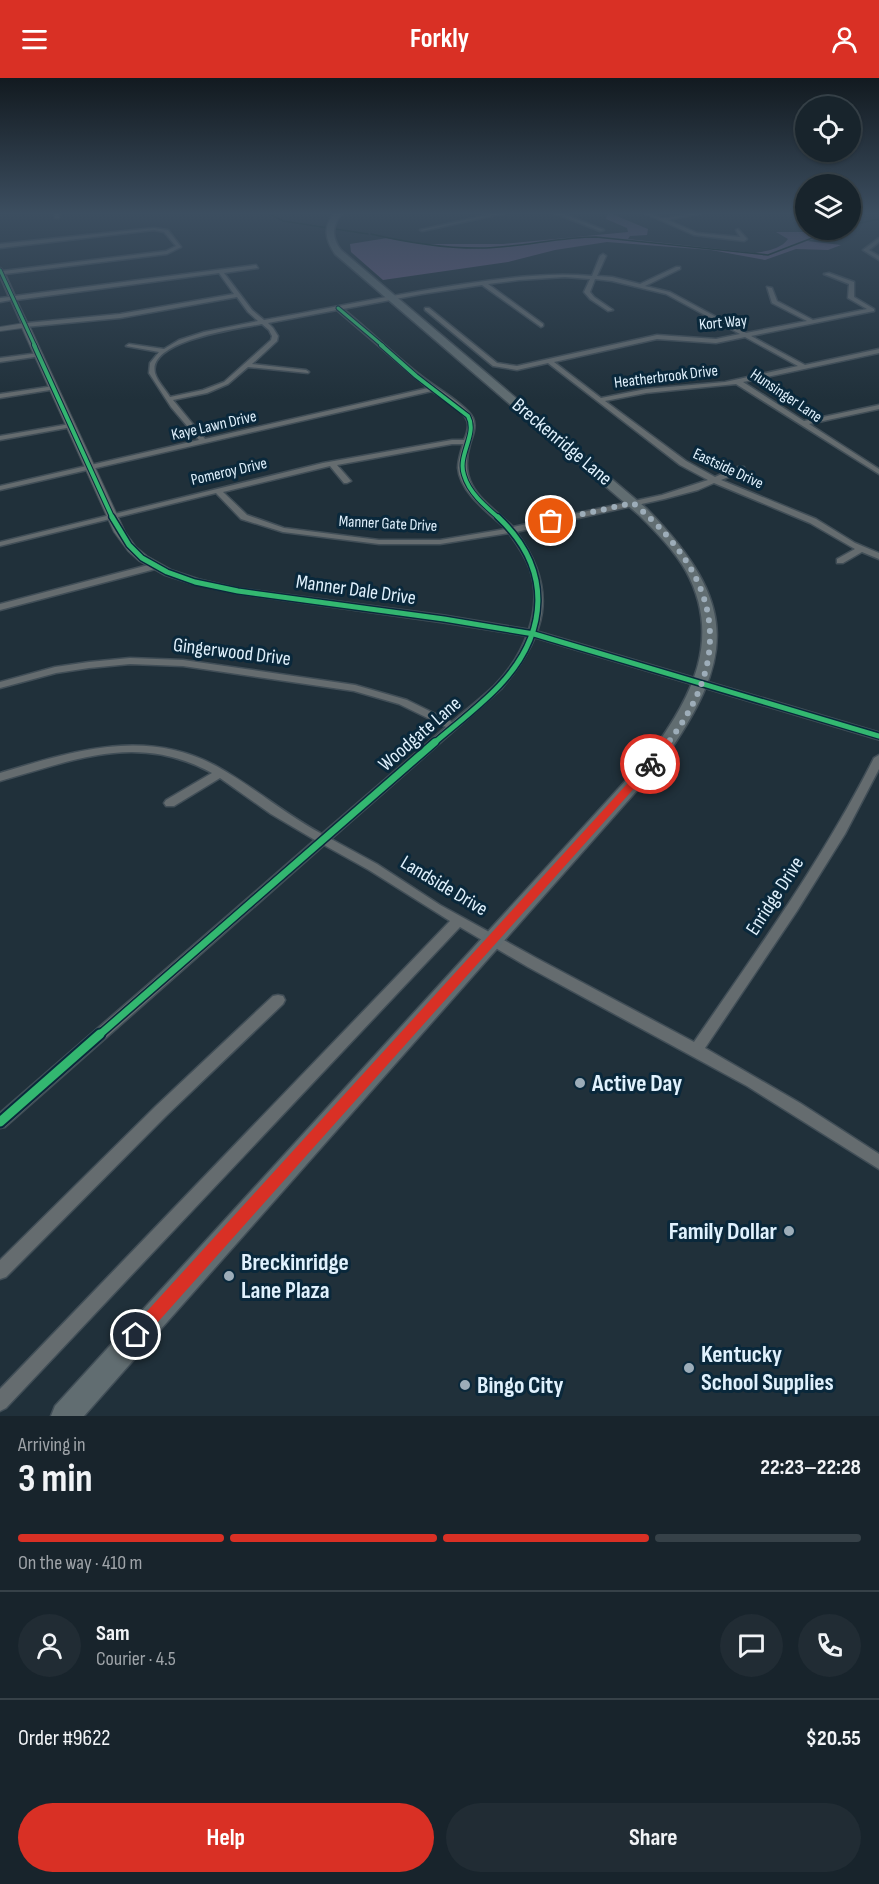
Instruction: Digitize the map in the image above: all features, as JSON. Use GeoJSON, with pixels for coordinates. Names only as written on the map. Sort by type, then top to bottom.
{"type":"FeatureCollection","features":[{"type":"Feature","properties":{"kind":"main road","name":"Breckenridge Lane"},"geometry":{"type":"LineString","coordinates":[[65,1416],[662,751],[691,708],[708,668],[711,627],[703,591],[680,550],[658,525],[633,503],[365,275]]}},
{"type":"Feature","properties":{"kind":"street","name":"Manner Dale Drive"},"geometry":{"type":"LineString","coordinates":[[2,275],[112,516],[126,542],[139,555],[156,566],[188,579],[238,591],[444,619],[534,634],[879,736]]}},
{"type":"Feature","properties":{"kind":"street"},"geometry":{"type":"LineString","coordinates":[[0,300],[185,275]]}},
{"type":"Feature","properties":{"kind":"street"},"geometry":{"type":"LineString","coordinates":[[168,399],[217,388],[248,365],[274,341],[274,332],[223,275]]}},
{"type":"Feature","properties":{"kind":"street"},"geometry":{"type":"LineString","coordinates":[[642,285],[662,275]]}},
{"type":"Feature","properties":{"kind":"street","name":"Kort Way"},"geometry":{"type":"LineString","coordinates":[[426,309],[492,363],[510,368],[550,362],[660,337],[712,341],[872,310],[851,298],[852,283],[831,275]]}},
{"type":"Feature","properties":{"kind":"street"},"geometry":{"type":"LineString","coordinates":[[204,442],[168,399],[154,377],[152,369],[155,359],[165,351],[198,335],[390,297],[483,283],[545,276],[593,277],[642,285],[676,296],[804,367]]}},
{"type":"Feature","properties":{"kind":"street"},"geometry":{"type":"LineString","coordinates":[[593,277],[587,294],[610,310]]}},
{"type":"Feature","properties":{"kind":"street"},"geometry":{"type":"LineString","coordinates":[[483,283],[541,325]]}},
{"type":"Feature","properties":{"kind":"street"},"geometry":{"type":"LineString","coordinates":[[768,288],[774,302],[813,322]]}},
{"type":"Feature","properties":{"kind":"street"},"geometry":{"type":"LineString","coordinates":[[0,329],[120,316],[238,295]]}},
{"type":"Feature","properties":{"kind":"street","name":"Woodgate Lane"},"geometry":{"type":"LineString","coordinates":[[0,1122],[511,674],[534,634],[539,613],[538,580],[531,561],[511,530],[464,477],[462,467],[472,425],[469,416],[433,389],[338,308]]}},
{"type":"Feature","properties":{"kind":"street"},"geometry":{"type":"LineString","coordinates":[[129,346],[165,351]]}},
{"type":"Feature","properties":{"kind":"street","name":"Hunsinger Lane"},"geometry":{"type":"LineString","coordinates":[[737,381],[879,351]]}},
{"type":"Feature","properties":{"kind":"street"},"geometry":{"type":"LineString","coordinates":[[0,360],[39,355]]}},
{"type":"Feature","properties":{"kind":"street","name":"Eastside Drive"},"geometry":{"type":"LineString","coordinates":[[550,362],[683,463],[715,480],[813,521],[861,549],[879,556]]}},
{"type":"Feature","properties":{"kind":"street"},"geometry":{"type":"LineString","coordinates":[[248,365],[306,372]]}},
{"type":"Feature","properties":{"kind":"street","name":"Hunsinger Lane"},"geometry":{"type":"LineString","coordinates":[[737,381],[879,472]]}},
{"type":"Feature","properties":{"kind":"street","name":"Heatherbrook Drive"},"geometry":{"type":"LineString","coordinates":[[599,400],[646,391],[737,381]]}},
{"type":"Feature","properties":{"kind":"street"},"geometry":{"type":"LineString","coordinates":[[0,396],[54,388]]}},
{"type":"Feature","properties":{"kind":"street","name":"Kaye Lawn Drive"},"geometry":{"type":"LineString","coordinates":[[0,488],[433,389]]}},
{"type":"Feature","properties":{"kind":"street"},"geometry":{"type":"LineString","coordinates":[[802,423],[879,407]]}},
{"type":"Feature","properties":{"kind":"street"},"geometry":{"type":"LineString","coordinates":[[0,438],[70,426]]}},
{"type":"Feature","properties":{"kind":"street","name":"Pomeroy Drive"},"geometry":{"type":"LineString","coordinates":[[0,544],[332,464],[442,444],[468,442]]}},
{"type":"Feature","properties":{"kind":"street"},"geometry":{"type":"LineString","coordinates":[[332,464],[347,481]]}},
{"type":"Feature","properties":{"kind":"street","name":"Manner Gate Drive"},"geometry":{"type":"LineString","coordinates":[[218,490],[244,517],[266,526],[294,532],[379,542],[410,543],[465,539],[681,493],[741,469]]}},
{"type":"Feature","properties":{"kind":"street"},"geometry":{"type":"LineString","coordinates":[[840,561],[861,549]]}},
{"type":"Feature","properties":{"kind":"street"},"geometry":{"type":"LineString","coordinates":[[0,607],[156,566]]}},
{"type":"Feature","properties":{"kind":"street","name":"Gingerwood Drive"},"geometry":{"type":"LineString","coordinates":[[0,685],[55,670],[89,664],[130,661],[183,663],[363,689],[403,702],[453,726]]}},
{"type":"Feature","properties":{"kind":"street","name":"Landside Drive"},"geometry":{"type":"LineString","coordinates":[[0,777],[77,754],[122,747],[166,751],[194,759],[221,773],[290,821],[324,839],[458,921],[494,938],[535,964],[696,1051],[834,1131],[879,1162]]}},
{"type":"Feature","properties":{"kind":"street","name":"Enridge Drive"},"geometry":{"type":"LineString","coordinates":[[696,1051],[835,841],[864,791],[879,758]]}},
{"type":"Feature","properties":{"kind":"street"},"geometry":{"type":"LineString","coordinates":[[170,803],[221,773]]}},
{"type":"Feature","properties":{"kind":"street"},"geometry":{"type":"LineString","coordinates":[[0,1402],[458,921]]}},
{"type":"Feature","properties":{"kind":"street"},"geometry":{"type":"LineString","coordinates":[[0,1271],[163,1109],[278,1000]]}},
{"type":"Feature","properties":{"kind":"shaded area"},"geometry":{"type":"Polygon","coordinates":[[[378,275],[415,275],[383,280],[378,275]]]}},
{"type":"Feature","properties":{"kind":"cycle path"},"geometry":{"type":"LineString","coordinates":[[2,275],[114,521],[131,548],[154,566],[195,582],[238,591],[444,619],[534,634],[879,736]]}},
{"type":"Feature","properties":{"kind":"cycle path"},"geometry":{"type":"LineString","coordinates":[[0,1122],[498,687],[513,669],[534,631],[539,590],[535,570],[511,530],[477,497],[463,474],[463,456],[472,425],[471,420],[461,408],[416,376],[338,308]]}},
{"type":"Feature","properties":{"kind":"way so far"},"geometry":{"type":"LineString","coordinates":[[551,521],[633,503],[658,525],[680,550],[703,591],[711,627],[708,668],[696,699],[680,726],[650,764]]}},
{"type":"Feature","properties":{"kind":"place","name":"Active Day"},"geometry":{"type":"Point","coordinates":[580,1083]}},
{"type":"Feature","properties":{"kind":"place","name":"Family Dollar"},"geometry":{"type":"Point","coordinates":[789,1231]}},
{"type":"Feature","properties":{"kind":"place","name":"Breckinridge Lane Plaza"},"geometry":{"type":"Point","coordinates":[229,1276]}},
{"type":"Feature","properties":{"kind":"place","name":"Kentucky School Supplies"},"geometry":{"type":"Point","coordinates":[689,1368]}},
{"type":"Feature","properties":{"kind":"place","name":"Bingo City"},"geometry":{"type":"Point","coordinates":[465,1385]}},
{"type":"Feature","properties":{"kind":"route"},"geometry":{"type":"LineString","coordinates":[[136,1335],[650,764]]}}]}
